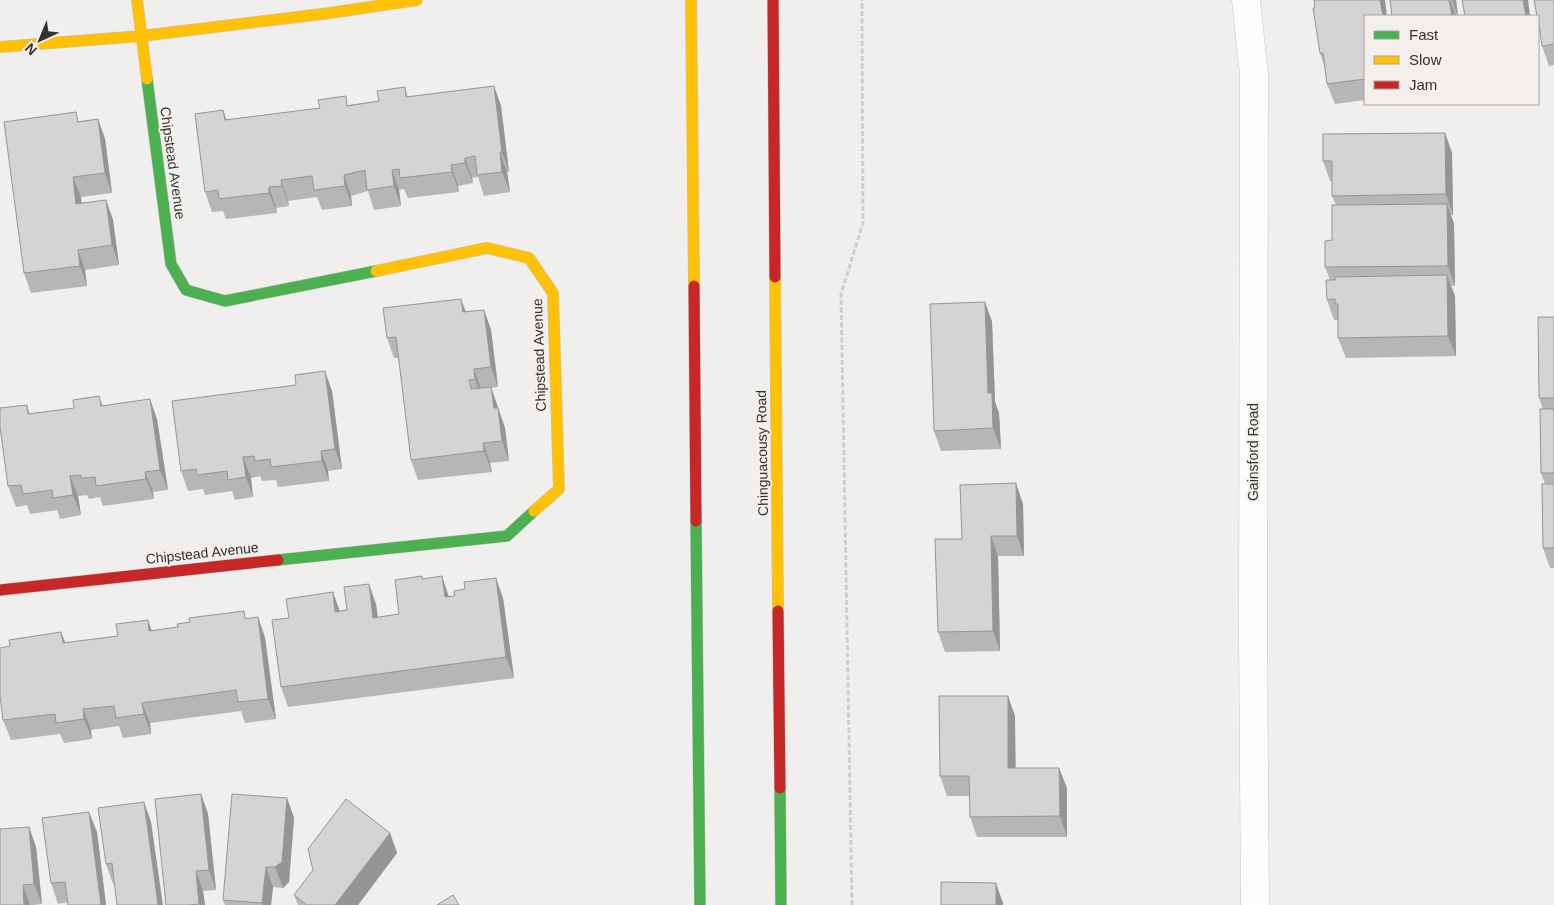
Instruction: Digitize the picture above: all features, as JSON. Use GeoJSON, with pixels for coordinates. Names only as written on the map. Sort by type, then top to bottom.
{"type":"FeatureCollection","features":[{"type":"Feature","properties":{"kind":"street","name":"Chipstead Avenue"},"geometry":{"type":"LineString","coordinates":[[0,590],[507,536],[559,489],[553,293],[529,258],[487,248],[225,301],[186,290],[171,264],[137,0]]}},
{"type":"Feature","properties":{"kind":"street"},"geometry":{"type":"LineString","coordinates":[[0,47],[141,36],[330,13],[417,0]]}},
{"type":"Feature","properties":{"kind":"street"},"geometry":{"type":"LineString","coordinates":[[691,0],[700,905]]}},
{"type":"Feature","properties":{"kind":"street","name":"Chinguacousy Road"},"geometry":{"type":"LineString","coordinates":[[773,0],[781,905]]}},
{"type":"Feature","properties":{"kind":"street","name":"Gainsford Road"},"geometry":{"type":"LineString","coordinates":[[1246,0],[1254,74],[1253,645],[1255,905]]}},
{"type":"Feature","properties":{"kind":"path"},"geometry":{"type":"LineString","coordinates":[[852,905],[840,294],[863,223],[862,0]]}},
{"type":"Feature","properties":{"kind":"building"},"geometry":{"type":"Polygon","coordinates":[[[1314,0],[1380,0],[1383,15],[1364,15],[1364,79],[1327,84],[1323,53],[1320,53],[1313,8],[1315,8],[1314,0]]]}},
{"type":"Feature","properties":{"kind":"building"},"geometry":{"type":"Polygon","coordinates":[[[1390,0],[1449,0],[1452,15],[1392,15],[1390,0]]]}},
{"type":"Feature","properties":{"kind":"building"},"geometry":{"type":"Polygon","coordinates":[[[1462,0],[1523,0],[1526,15],[1465,15],[1462,0]]]}},
{"type":"Feature","properties":{"kind":"building"},"geometry":{"type":"Polygon","coordinates":[[[1534,0],[1554,0],[1554,44],[1542,46],[1539,15],[1537,15],[1534,0]]]}},
{"type":"Feature","properties":{"kind":"building"},"geometry":{"type":"Polygon","coordinates":[[[494,86],[502,152],[500,152],[502,172],[477,175],[475,156],[465,158],[465,163],[451,165],[452,172],[400,178],[399,169],[392,170],[394,186],[367,190],[365,170],[344,175],[345,186],[314,190],[312,176],[281,180],[282,186],[269,187],[269,193],[219,199],[218,190],[205,192],[195,114],[223,110],[225,120],[320,108],[318,100],[346,96],[347,106],[379,101],[377,91],[405,87],[406,97],[494,86]]]}},
{"type":"Feature","properties":{"kind":"building"},"geometry":{"type":"Polygon","coordinates":[[[76,112],[78,122],[98,119],[105,173],[73,177],[76,204],[106,200],[112,245],[78,250],[80,266],[24,273],[4,122],[76,112]]]}},
{"type":"Feature","properties":{"kind":"building"},"geometry":{"type":"Polygon","coordinates":[[[1445,133],[1446,194],[1332,196],[1332,161],[1323,161],[1323,134],[1445,133]]]}},
{"type":"Feature","properties":{"kind":"building"},"geometry":{"type":"Polygon","coordinates":[[[1447,204],[1448,266],[1325,267],[1325,241],[1332,240],[1332,205],[1447,204]]]}},
{"type":"Feature","properties":{"kind":"building"},"geometry":{"type":"Polygon","coordinates":[[[1447,275],[1448,336],[1338,338],[1338,304],[1335,304],[1335,299],[1327,300],[1326,280],[1335,280],[1335,277],[1447,275]]]}},
{"type":"Feature","properties":{"kind":"building"},"geometry":{"type":"Polygon","coordinates":[[[461,299],[463,312],[484,310],[491,367],[474,369],[475,379],[469,380],[471,389],[491,387],[494,408],[498,408],[502,441],[483,443],[484,451],[411,460],[396,337],[387,338],[383,308],[461,299]]]}},
{"type":"Feature","properties":{"kind":"building"},"geometry":{"type":"Polygon","coordinates":[[[985,302],[988,393],[992,393],[993,428],[934,431],[930,304],[985,302]]]}},
{"type":"Feature","properties":{"kind":"building"},"geometry":{"type":"Polygon","coordinates":[[[1538,317],[1554,317],[1554,398],[1539,398],[1538,317]]]}},
{"type":"Feature","properties":{"kind":"building"},"geometry":{"type":"Polygon","coordinates":[[[325,371],[335,449],[321,451],[322,461],[271,467],[270,459],[255,461],[254,456],[243,457],[246,477],[228,480],[227,471],[197,475],[196,469],[181,471],[172,401],[296,385],[295,375],[325,371]]]}},
{"type":"Feature","properties":{"kind":"building"},"geometry":{"type":"Polygon","coordinates":[[[99,396],[101,406],[150,399],[160,470],[145,472],[146,479],[96,486],[95,477],[81,478],[81,475],[70,476],[73,495],[53,498],[52,490],[23,494],[21,485],[8,486],[0,427],[0,408],[27,405],[28,414],[74,408],[73,400],[99,396]]]}},
{"type":"Feature","properties":{"kind":"building"},"geometry":{"type":"Polygon","coordinates":[[[1540,409],[1554,409],[1554,473],[1541,473],[1540,409]]]}},
{"type":"Feature","properties":{"kind":"building"},"geometry":{"type":"Polygon","coordinates":[[[1016,483],[1017,536],[991,536],[993,631],[938,632],[935,539],[962,539],[960,485],[1016,483]]]}},
{"type":"Feature","properties":{"kind":"building"},"geometry":{"type":"Polygon","coordinates":[[[1542,484],[1554,484],[1554,548],[1543,548],[1542,484]]]}},
{"type":"Feature","properties":{"kind":"building"},"geometry":{"type":"Polygon","coordinates":[[[422,576],[422,579],[442,576],[445,597],[455,596],[454,591],[465,589],[464,582],[496,578],[506,657],[281,687],[272,620],[289,618],[286,599],[333,592],[335,612],[347,610],[344,587],[369,584],[373,618],[399,614],[395,580],[422,576]]]}},
{"type":"Feature","properties":{"kind":"building"},"geometry":{"type":"Polygon","coordinates":[[[244,611],[245,619],[258,617],[268,699],[238,702],[236,690],[142,703],[144,714],[116,718],[114,706],[83,709],[84,719],[56,723],[55,714],[3,720],[0,696],[0,648],[10,646],[9,640],[61,632],[63,643],[118,636],[116,624],[148,620],[149,631],[178,627],[177,624],[190,622],[189,618],[244,611]]]}},
{"type":"Feature","properties":{"kind":"building"},"geometry":{"type":"Polygon","coordinates":[[[939,696],[1008,696],[1008,768],[1059,768],[1060,816],[970,817],[969,776],[940,776],[939,696]]]}},
{"type":"Feature","properties":{"kind":"building"},"geometry":{"type":"Polygon","coordinates":[[[201,794],[209,870],[196,871],[199,904],[166,905],[155,799],[201,794]]]}},
{"type":"Feature","properties":{"kind":"building"},"geometry":{"type":"Polygon","coordinates":[[[232,794],[287,798],[282,862],[275,867],[266,867],[262,903],[223,900],[232,794]]]}},
{"type":"Feature","properties":{"kind":"building"},"geometry":{"type":"Polygon","coordinates":[[[346,799],[390,833],[335,905],[307,905],[294,895],[313,870],[308,849],[346,799]]]}},
{"type":"Feature","properties":{"kind":"building"},"geometry":{"type":"Polygon","coordinates":[[[144,802],[158,905],[117,905],[112,863],[106,864],[98,808],[144,802]]]}},
{"type":"Feature","properties":{"kind":"building"},"geometry":{"type":"Polygon","coordinates":[[[89,812],[101,905],[68,905],[65,882],[51,883],[42,818],[89,812]]]}},
{"type":"Feature","properties":{"kind":"building"},"geometry":{"type":"Polygon","coordinates":[[[29,827],[34,884],[23,885],[24,905],[0,905],[0,829],[29,827]]]}},
{"type":"Feature","properties":{"kind":"building"},"geometry":{"type":"Polygon","coordinates":[[[941,882],[996,883],[996,905],[941,905],[941,882]]]}},
{"type":"Feature","properties":{"kind":"building"},"geometry":{"type":"Polygon","coordinates":[[[453,895],[459,905],[437,905],[453,895]]]}},
{"type":"Feature","properties":{"kind":"traffic: fast"},"geometry":{"type":"LineString","coordinates":[[147,79],[171,264],[186,290],[225,301],[376,271]]}},
{"type":"Feature","properties":{"kind":"traffic: fast"},"geometry":{"type":"LineString","coordinates":[[278,560],[507,536],[534,511]]}},
{"type":"Feature","properties":{"kind":"traffic: fast"},"geometry":{"type":"LineString","coordinates":[[696,521],[700,905]]}},
{"type":"Feature","properties":{"kind":"traffic: fast"},"geometry":{"type":"LineString","coordinates":[[780,788],[781,905]]}},
{"type":"Feature","properties":{"kind":"traffic: slow"},"geometry":{"type":"LineString","coordinates":[[137,0],[147,79]]}},
{"type":"Feature","properties":{"kind":"traffic: slow"},"geometry":{"type":"LineString","coordinates":[[0,47],[141,36],[330,13],[417,0]]}},
{"type":"Feature","properties":{"kind":"traffic: slow"},"geometry":{"type":"LineString","coordinates":[[691,0],[694,286]]}},
{"type":"Feature","properties":{"kind":"traffic: slow"},"geometry":{"type":"LineString","coordinates":[[376,271],[487,248],[529,258],[553,293],[559,489],[534,511]]}},
{"type":"Feature","properties":{"kind":"traffic: slow"},"geometry":{"type":"LineString","coordinates":[[775,277],[778,611]]}},
{"type":"Feature","properties":{"kind":"traffic: jam"},"geometry":{"type":"LineString","coordinates":[[773,0],[775,277]]}},
{"type":"Feature","properties":{"kind":"traffic: jam"},"geometry":{"type":"LineString","coordinates":[[694,286],[696,521]]}},
{"type":"Feature","properties":{"kind":"traffic: jam"},"geometry":{"type":"LineString","coordinates":[[0,590],[278,560]]}},
{"type":"Feature","properties":{"kind":"traffic: jam"},"geometry":{"type":"LineString","coordinates":[[778,611],[780,788]]}}]}
